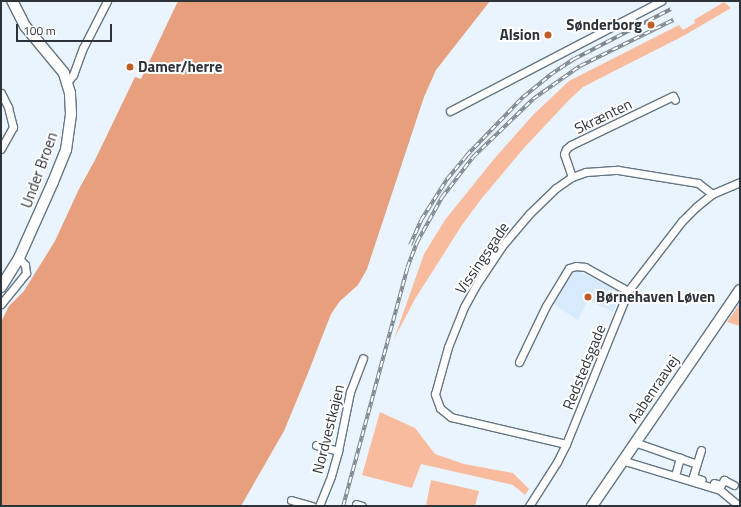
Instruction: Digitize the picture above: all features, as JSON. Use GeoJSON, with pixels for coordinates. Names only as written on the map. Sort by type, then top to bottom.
{"type":"FeatureCollection","features":[{"type":"Feature","properties":{"kind":"street","name":"Under Broen"},"geometry":{"type":"LineString","coordinates":[[1,287],[19,258],[66,150],[71,114],[68,81],[59,65],[25,26],[12,1]]}},
{"type":"Feature","properties":{"kind":"street"},"geometry":{"type":"LineString","coordinates":[[68,81],[73,75],[83,48],[107,1]]}},
{"type":"Feature","properties":{"kind":"street"},"geometry":{"type":"LineString","coordinates":[[450,111],[661,1]]}},
{"type":"Feature","properties":{"kind":"street"},"geometry":{"type":"LineString","coordinates":[[1,93],[8,107],[13,127],[1,149]]}},
{"type":"Feature","properties":{"kind":"street","name":"Skrænten"},"geometry":{"type":"LineString","coordinates":[[572,177],[564,154],[566,149],[571,145],[673,96],[675,100]]}},
{"type":"Feature","properties":{"kind":"street","name":"Vissingsgade"},"geometry":{"type":"LineString","coordinates":[[566,444],[451,417],[440,408],[435,394],[448,347],[464,307],[478,282],[502,246],[529,214],[556,188],[572,177],[586,172],[618,170],[698,183],[712,194]]}},
{"type":"Feature","properties":{"kind":"street","name":"Redstedsgade"},"geometry":{"type":"LineString","coordinates":[[529,506],[557,462],[566,444],[628,291],[682,221],[712,194],[740,182]]}},
{"type":"Feature","properties":{"kind":"street"},"geometry":{"type":"LineString","coordinates":[[1,304],[26,273],[25,265],[19,258]]}},
{"type":"Feature","properties":{"kind":"street"},"geometry":{"type":"LineString","coordinates":[[519,362],[546,306],[569,268],[576,266],[584,267],[628,291]]}},
{"type":"Feature","properties":{"kind":"street","name":"Aabenraavej"},"geometry":{"type":"LineString","coordinates":[[592,506],[740,290]]}},
{"type":"Feature","properties":{"kind":"street","name":"Nordvestkajen"},"geometry":{"type":"LineString","coordinates":[[319,506],[331,476],[338,451],[350,392],[363,358]]}},
{"type":"Feature","properties":{"kind":"street"},"geometry":{"type":"LineString","coordinates":[[636,441],[640,444],[696,464]]}},
{"type":"Feature","properties":{"kind":"street"},"geometry":{"type":"LineString","coordinates":[[316,445],[338,451]]}},
{"type":"Feature","properties":{"kind":"street"},"geometry":{"type":"LineString","coordinates":[[701,450],[693,477],[721,485],[724,480],[734,485]]}},
{"type":"Feature","properties":{"kind":"street"},"geometry":{"type":"LineString","coordinates":[[676,472],[680,458]]}},
{"type":"Feature","properties":{"kind":"street"},"geometry":{"type":"LineString","coordinates":[[624,459],[643,467],[720,490],[739,506]]}},
{"type":"Feature","properties":{"kind":"street"},"geometry":{"type":"LineString","coordinates":[[291,500],[312,506]]}},
{"type":"Feature","properties":{"kind":"shaded area"},"geometry":{"type":"Polygon","coordinates":[[[178,1],[490,1],[436,70],[424,97],[367,269],[358,285],[340,301],[331,314],[284,431],[241,506],[1,506],[1,322],[9,306],[24,291],[55,241],[79,189],[95,160],[135,77],[141,79],[178,1]]]}},
{"type":"Feature","properties":{"kind":"shaded area"},"geometry":{"type":"Polygon","coordinates":[[[724,2],[731,8],[685,35],[583,87],[570,99],[524,148],[482,198],[462,225],[415,299],[394,339],[424,254],[445,220],[494,159],[533,115],[569,81],[679,25],[683,30],[695,23],[694,20],[724,2]]]}},
{"type":"Feature","properties":{"kind":"shaded area","name":"Børnehaven Løven"},"geometry":{"type":"Polygon","coordinates":[[[577,270],[619,291],[620,294],[613,312],[588,300],[578,320],[553,304],[572,272],[577,270]]]}},
{"type":"Feature","properties":{"kind":"shaded area"},"geometry":{"type":"Polygon","coordinates":[[[740,304],[740,326],[727,322],[739,305],[740,304]]]}},
{"type":"Feature","properties":{"kind":"shaded area"},"geometry":{"type":"Polygon","coordinates":[[[380,412],[415,428],[435,454],[464,464],[513,473],[529,489],[525,495],[513,485],[421,464],[412,488],[362,475],[380,412]]]}},
{"type":"Feature","properties":{"kind":"shaded area"},"geometry":{"type":"Polygon","coordinates":[[[431,480],[479,491],[475,506],[426,506],[431,480]]]}},
{"type":"Feature","properties":{"kind":"railway"},"geometry":{"type":"LineString","coordinates":[[410,245],[421,220],[447,179],[466,156],[523,97],[550,75],[574,59],[671,9]]}},
{"type":"Feature","properties":{"kind":"railway"},"geometry":{"type":"LineString","coordinates":[[343,506],[407,268],[417,242],[442,197],[473,157],[533,99],[580,66],[673,20]]}},
{"type":"Feature","properties":{"kind":"place","name":"Sønderborg"},"geometry":{"type":"Point","coordinates":[651,25]}},
{"type":"Feature","properties":{"kind":"place","name":"Alsion"},"geometry":{"type":"Point","coordinates":[548,35]}},
{"type":"Feature","properties":{"kind":"place","name":"Damer/herre"},"geometry":{"type":"Point","coordinates":[130,67]}},
{"type":"Feature","properties":{"kind":"place","name":"Børnehaven Løven"},"geometry":{"type":"Point","coordinates":[588,297]}}]}
